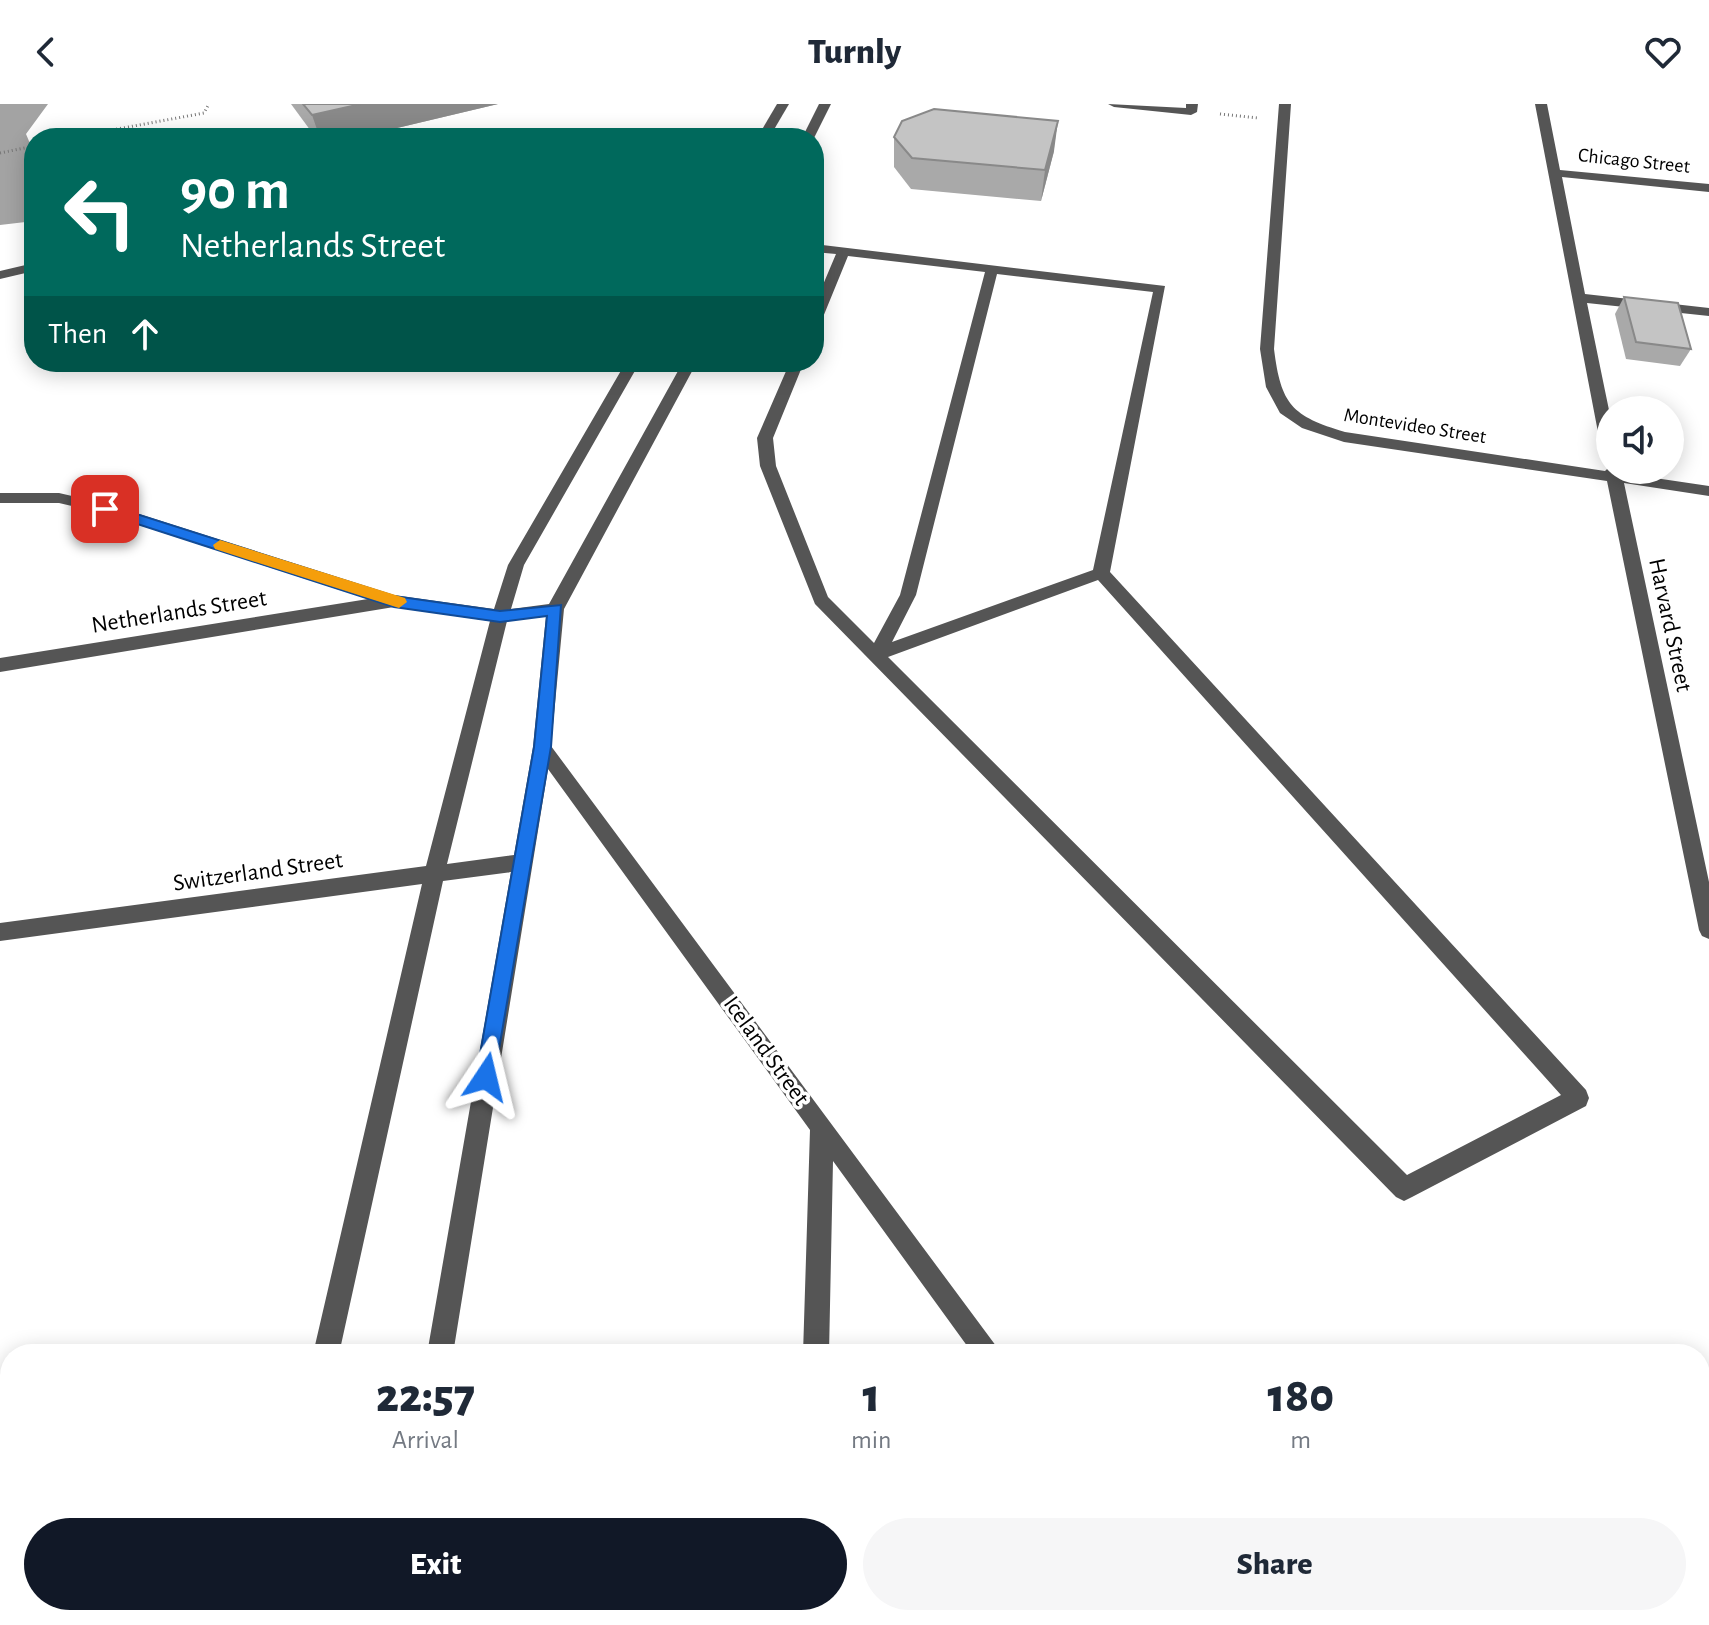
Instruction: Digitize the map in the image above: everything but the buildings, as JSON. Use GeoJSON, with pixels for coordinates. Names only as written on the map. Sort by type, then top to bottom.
{"type":"FeatureCollection","features":[{"type":"Feature","properties":{"kind":"street"},"geometry":{"type":"LineString","coordinates":[[769,128],[783,104]]}},
{"type":"Feature","properties":{"kind":"street"},"geometry":{"type":"LineString","coordinates":[[813,128],[825,104]]}},
{"type":"Feature","properties":{"kind":"street"},"geometry":{"type":"LineString","coordinates":[[1114,104],[1191,108]]}},
{"type":"Feature","properties":{"kind":"street","name":"Montevideo Street"},"geometry":{"type":"LineString","coordinates":[[1285,104],[1267,349],[1271,389],[1285,412],[1316,429],[1344,437],[1596,472]]}},
{"type":"Feature","properties":{"kind":"street"},"geometry":{"type":"LineString","coordinates":[[1541,104],[1599,396]]}},
{"type":"Feature","properties":{"kind":"street","name":"Chicago Street"},"geometry":{"type":"LineString","coordinates":[[1555,173],[1709,188]]}},
{"type":"Feature","properties":{"kind":"street"},"geometry":{"type":"LineString","coordinates":[[824,250],[1160,289],[1101,573]]}},
{"type":"Feature","properties":{"kind":"street"},"geometry":{"type":"LineString","coordinates":[[824,298],[843,253]]}},
{"type":"Feature","properties":{"kind":"street"},"geometry":{"type":"LineString","coordinates":[[0,275],[24,269]]}},
{"type":"Feature","properties":{"kind":"street"},"geometry":{"type":"LineString","coordinates":[[877,654],[908,595],[992,269]]}},
{"type":"Feature","properties":{"kind":"street"},"geometry":{"type":"LineString","coordinates":[[1581,298],[1709,312]]}},
{"type":"Feature","properties":{"kind":"street"},"geometry":{"type":"LineString","coordinates":[[328,1344],[434,875],[500,616],[516,565],[627,372]]}},
{"type":"Feature","properties":{"kind":"street"},"geometry":{"type":"LineString","coordinates":[[442,1344],[542,747],[555,609],[685,372]]}},
{"type":"Feature","properties":{"kind":"street"},"geometry":{"type":"LineString","coordinates":[[793,372],[765,438],[768,466],[821,600],[1404,1189],[1578,1098],[1101,573]]}},
{"type":"Feature","properties":{"kind":"street","name":"Harvard Street"},"geometry":{"type":"LineString","coordinates":[[1616,484],[1709,930]]}},
{"type":"Feature","properties":{"kind":"street","name":"Montevideo Street"},"geometry":{"type":"LineString","coordinates":[[1670,484],[1709,491]]}},
{"type":"Feature","properties":{"kind":"street"},"geometry":{"type":"LineString","coordinates":[[0,498],[59,498],[105,509],[394,601]]}},
{"type":"Feature","properties":{"kind":"street"},"geometry":{"type":"LineString","coordinates":[[877,654],[1101,573]]}},
{"type":"Feature","properties":{"kind":"street","name":"Netherlands Street"},"geometry":{"type":"LineString","coordinates":[[0,665],[394,601],[500,616],[555,609]]}},
{"type":"Feature","properties":{"kind":"street","name":"Iceland Street"},"geometry":{"type":"LineString","coordinates":[[542,747],[982,1344]]}},
{"type":"Feature","properties":{"kind":"street","name":"Switzerland Street"},"geometry":{"type":"LineString","coordinates":[[0,932],[522,862]]}},
{"type":"Feature","properties":{"kind":"street"},"geometry":{"type":"LineString","coordinates":[[816,1344],[822,1126]]}},
{"type":"Feature","properties":{"kind":"path"},"geometry":{"type":"LineString","coordinates":[[123,128],[204,113],[209,104]]}},
{"type":"Feature","properties":{"kind":"path"},"geometry":{"type":"LineString","coordinates":[[1191,108],[1284,121]]}},
{"type":"Feature","properties":{"kind":"path"},"geometry":{"type":"LineString","coordinates":[[0,153],[24,148]]}},
{"type":"Feature","properties":{"kind":"shaded area"},"geometry":{"type":"Polygon","coordinates":[[[0,104],[48,104],[30,128],[24,128],[24,222],[0,225],[0,104]]]}},
{"type":"Feature","properties":{"kind":"slow traffic"},"geometry":{"type":"LineString","coordinates":[[220,545],[399,602]]}},
{"type":"Feature","properties":{"kind":"route"},"geometry":{"type":"LineString","coordinates":[[105,509],[394,601],[500,616],[555,609],[542,747],[486,1077]]}}]}
